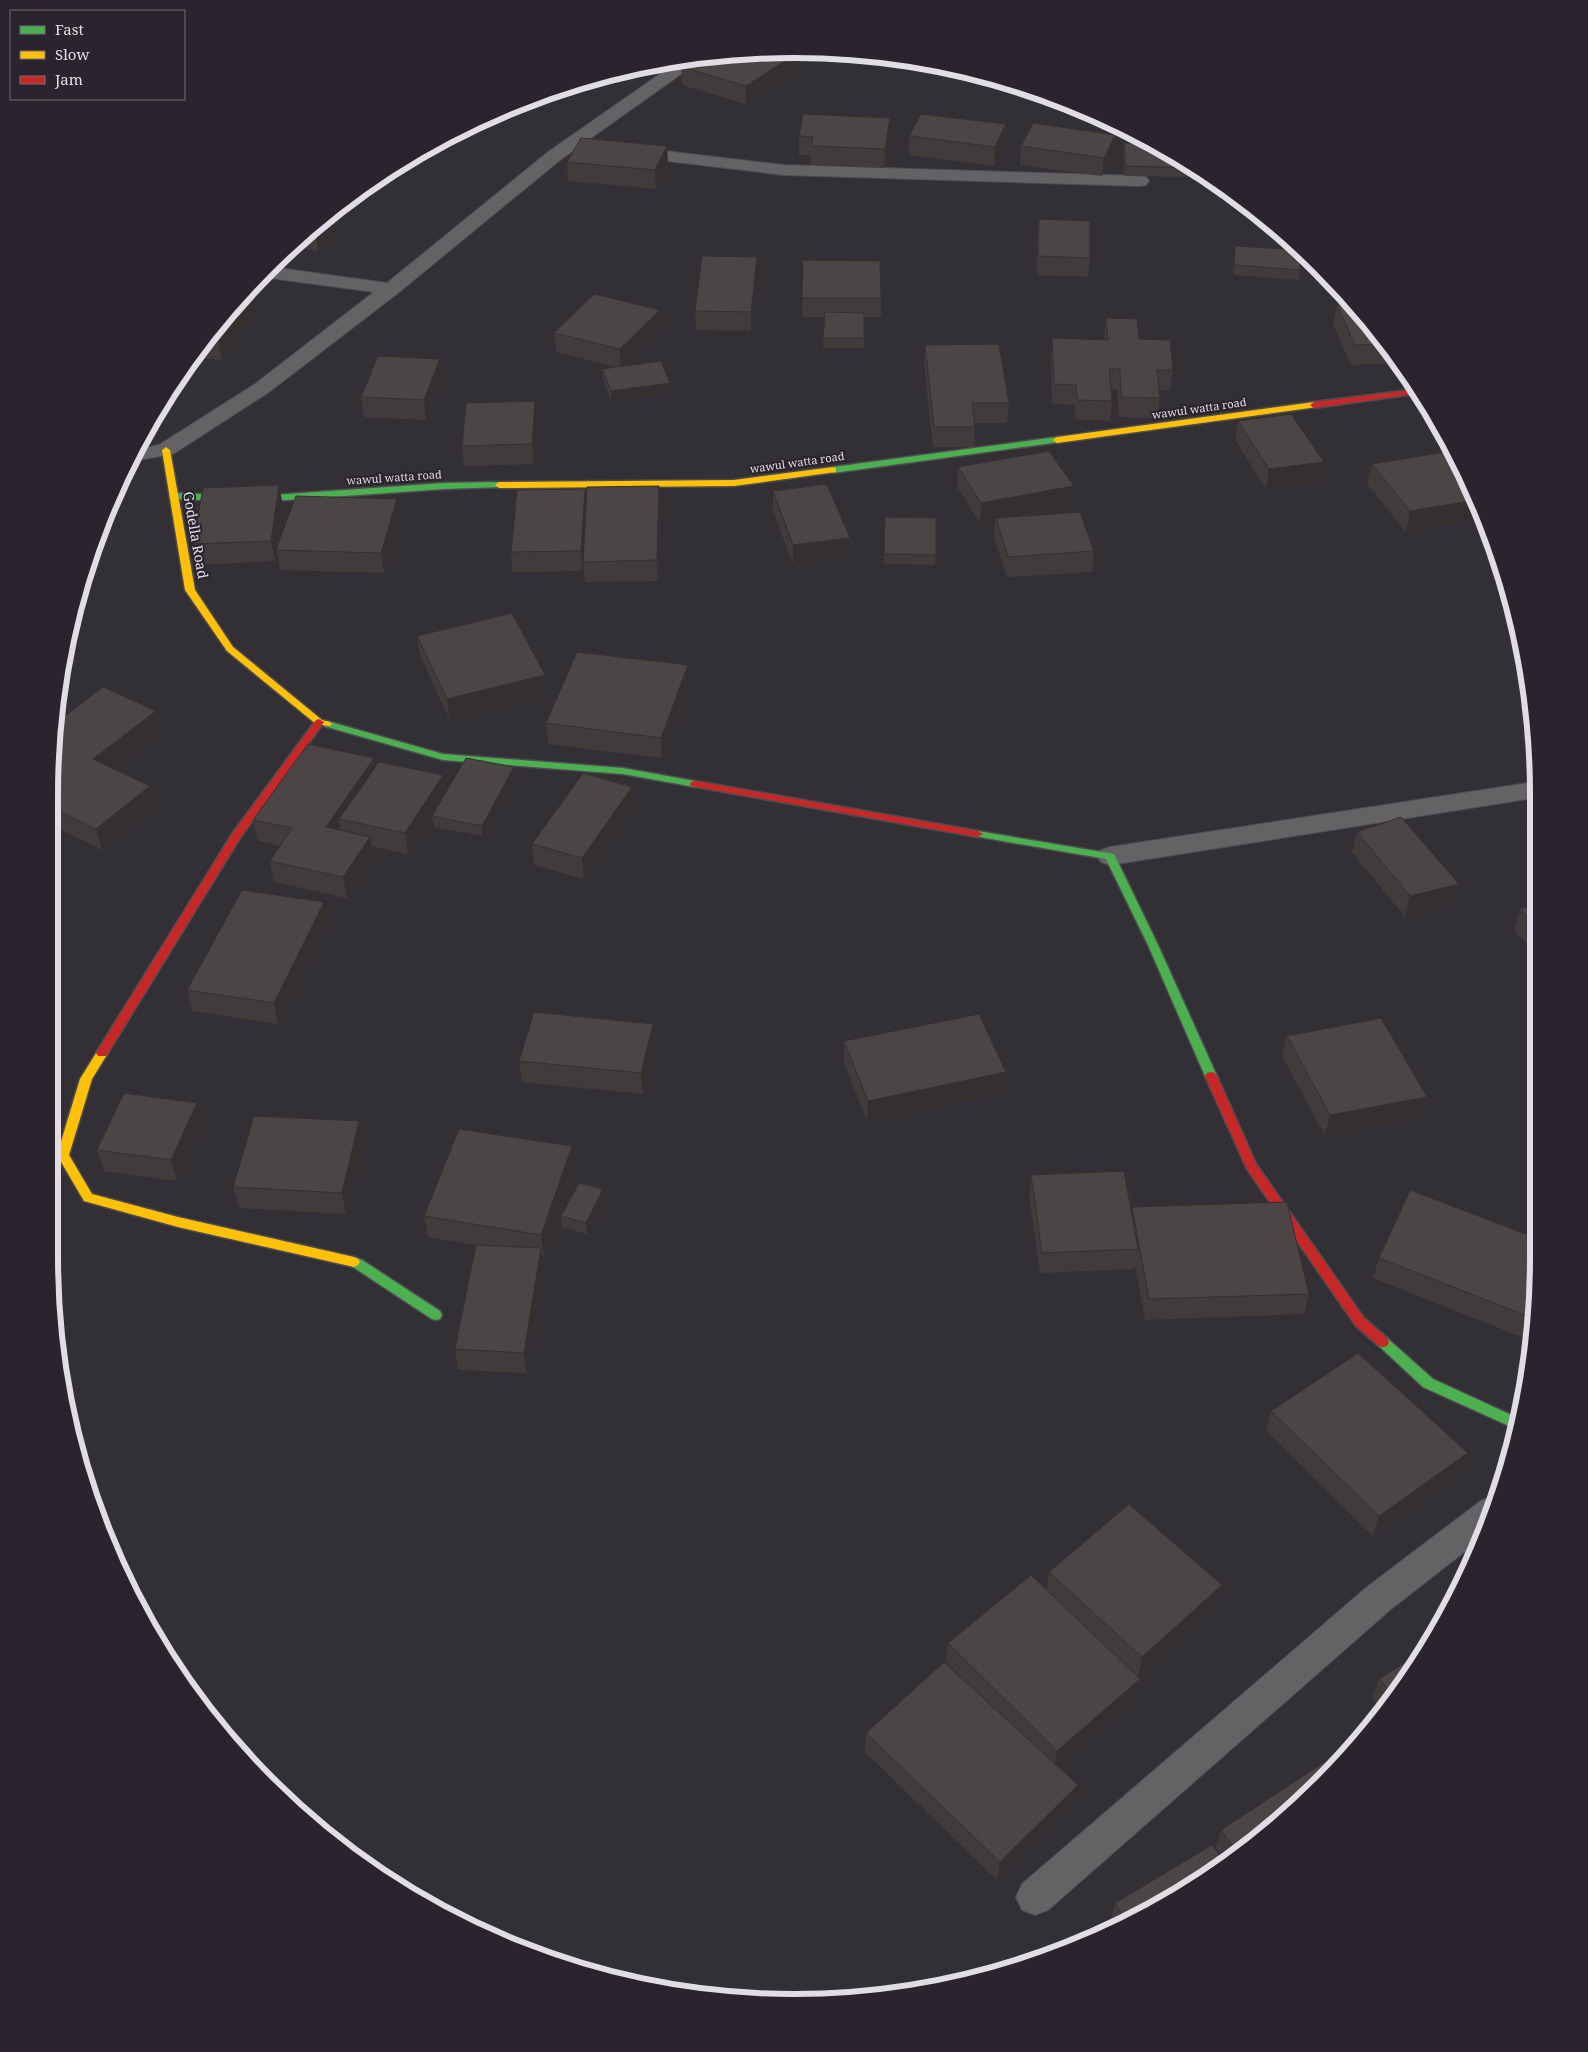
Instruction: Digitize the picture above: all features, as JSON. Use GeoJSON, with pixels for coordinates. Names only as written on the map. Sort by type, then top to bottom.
{"type":"FeatureCollection","features":[{"type":"Feature","properties":{"kind":"street"},"geometry":{"type":"LineString","coordinates":[[140,455],[166,450],[262,388],[391,288],[570,144],[681,67]]}},
{"type":"Feature","properties":{"kind":"street"},"geometry":{"type":"LineString","coordinates":[[570,144],[599,148]]}},
{"type":"Feature","properties":{"kind":"street"},"geometry":{"type":"LineString","coordinates":[[619,150],[784,170],[1140,181]]}},
{"type":"Feature","properties":{"kind":"street"},"geometry":{"type":"LineString","coordinates":[[273,273],[391,288]]}},
{"type":"Feature","properties":{"kind":"street","name":"wawul watta road"},"geometry":{"type":"LineString","coordinates":[[173,496],[259,498],[444,486],[734,484],[1411,392]]}},
{"type":"Feature","properties":{"kind":"street","name":"Godella Road"},"geometry":{"type":"LineString","coordinates":[[166,450],[190,590],[230,649],[319,722]]}},
{"type":"Feature","properties":{"kind":"street"},"geometry":{"type":"LineString","coordinates":[[436,1315],[358,1263],[178,1222],[88,1198],[63,1155],[86,1079],[236,836],[319,722],[443,757],[623,771],[1110,856],[1530,791]]}},
{"type":"Feature","properties":{"kind":"street"},"geometry":{"type":"LineString","coordinates":[[1110,856],[1153,945],[1251,1166],[1360,1322],[1428,1383],[1511,1422]]}},
{"type":"Feature","properties":{"kind":"street"},"geometry":{"type":"LineString","coordinates":[[1035,1897],[1379,1598],[1482,1519]]}},
{"type":"Feature","properties":{"kind":"building"},"geometry":{"type":"Polygon","coordinates":[[[789,58],[746,86],[681,67],[746,59],[789,58]]]}},
{"type":"Feature","properties":{"kind":"building"},"geometry":{"type":"Polygon","coordinates":[[[803,114],[890,118],[885,149],[811,146],[813,137],[799,136],[803,114]]]}},
{"type":"Feature","properties":{"kind":"building"},"geometry":{"type":"Polygon","coordinates":[[[921,114],[1006,124],[995,147],[909,136],[921,114]]]}},
{"type":"Feature","properties":{"kind":"building"},"geometry":{"type":"Polygon","coordinates":[[[1033,123],[1115,135],[1104,158],[1021,146],[1033,123]]]}},
{"type":"Feature","properties":{"kind":"building"},"geometry":{"type":"Polygon","coordinates":[[[581,138],[667,146],[655,170],[567,162],[581,138]]]}},
{"type":"Feature","properties":{"kind":"building"},"geometry":{"type":"Polygon","coordinates":[[[1124,143],[1138,143],[1180,168],[1126,166],[1124,143]]]}},
{"type":"Feature","properties":{"kind":"building"},"geometry":{"type":"Polygon","coordinates":[[[1039,219],[1090,221],[1090,258],[1038,256],[1039,219]]]}},
{"type":"Feature","properties":{"kind":"building"},"geometry":{"type":"Polygon","coordinates":[[[1235,246],[1290,249],[1300,259],[1300,270],[1234,265],[1235,246]]]}},
{"type":"Feature","properties":{"kind":"building"},"geometry":{"type":"Polygon","coordinates":[[[702,256],[757,257],[751,312],[695,311],[702,256]]]}},
{"type":"Feature","properties":{"kind":"building"},"geometry":{"type":"Polygon","coordinates":[[[803,260],[880,261],[881,298],[802,298],[803,260]]]}},
{"type":"Feature","properties":{"kind":"building"},"geometry":{"type":"Polygon","coordinates":[[[594,294],[660,310],[620,349],[554,333],[594,294]]]}},
{"type":"Feature","properties":{"kind":"building"},"geometry":{"type":"Polygon","coordinates":[[[247,301],[218,341],[214,340],[247,301]]]}},
{"type":"Feature","properties":{"kind":"building"},"geometry":{"type":"Polygon","coordinates":[[[1345,304],[1377,344],[1355,345],[1337,305],[1345,304]]]}},
{"type":"Feature","properties":{"kind":"building"},"geometry":{"type":"Polygon","coordinates":[[[825,312],[864,313],[864,338],[823,338],[825,312]]]}},
{"type":"Feature","properties":{"kind":"building"},"geometry":{"type":"Polygon","coordinates":[[[1106,318],[1137,319],[1139,339],[1170,340],[1173,370],[1157,370],[1160,398],[1121,397],[1120,369],[1109,369],[1112,401],[1077,400],[1076,385],[1054,384],[1052,338],[1108,340],[1106,318]]]}},
{"type":"Feature","properties":{"kind":"building"},"geometry":{"type":"Polygon","coordinates":[[[999,344],[1009,403],[972,403],[975,427],[934,427],[925,345],[999,344]]]}},
{"type":"Feature","properties":{"kind":"building"},"geometry":{"type":"Polygon","coordinates":[[[378,356],[440,359],[424,400],[361,397],[378,356]]]}},
{"type":"Feature","properties":{"kind":"building"},"geometry":{"type":"Polygon","coordinates":[[[661,361],[670,383],[611,391],[602,369],[661,361]]]}},
{"type":"Feature","properties":{"kind":"building"},"geometry":{"type":"Polygon","coordinates":[[[535,401],[532,444],[462,446],[466,403],[535,401]]]}},
{"type":"Feature","properties":{"kind":"building"},"geometry":{"type":"Polygon","coordinates":[[[1291,414],[1324,462],[1269,469],[1238,421],[1291,414]]]}},
{"type":"Feature","properties":{"kind":"building"},"geometry":{"type":"Polygon","coordinates":[[[1049,451],[1074,486],[981,503],[958,467],[1049,451]]]}},
{"type":"Feature","properties":{"kind":"building"},"geometry":{"type":"Polygon","coordinates":[[[1446,452],[1469,501],[1410,511],[1372,464],[1446,452]]]}},
{"type":"Feature","properties":{"kind":"building"},"geometry":{"type":"Polygon","coordinates":[[[827,484],[850,538],[793,545],[773,491],[827,484]]]}},
{"type":"Feature","properties":{"kind":"building"},"geometry":{"type":"Polygon","coordinates":[[[279,485],[271,541],[193,544],[203,488],[279,485]]]}},
{"type":"Feature","properties":{"kind":"building"},"geometry":{"type":"Polygon","coordinates":[[[659,486],[657,560],[583,562],[587,487],[659,486]]]}},
{"type":"Feature","properties":{"kind":"building"},"geometry":{"type":"Polygon","coordinates":[[[585,489],[581,551],[511,552],[517,490],[585,489]]]}},
{"type":"Feature","properties":{"kind":"building"},"geometry":{"type":"Polygon","coordinates":[[[296,496],[397,499],[381,553],[276,550],[296,496]]]}},
{"type":"Feature","properties":{"kind":"building"},"geometry":{"type":"Polygon","coordinates":[[[1080,512],[1094,551],[1008,557],[996,518],[1080,512]]]}},
{"type":"Feature","properties":{"kind":"building"},"geometry":{"type":"Polygon","coordinates":[[[885,517],[936,518],[936,555],[884,554],[885,517]]]}},
{"type":"Feature","properties":{"kind":"building"},"geometry":{"type":"Polygon","coordinates":[[[512,613],[545,675],[447,699],[417,636],[512,613]]]}},
{"type":"Feature","properties":{"kind":"building"},"geometry":{"type":"Polygon","coordinates":[[[577,652],[688,665],[661,738],[546,723],[577,652]]]}},
{"type":"Feature","properties":{"kind":"building"},"geometry":{"type":"Polygon","coordinates":[[[103,687],[156,711],[93,759],[150,786],[96,829],[58,810],[59,746],[62,718],[103,687]]]}},
{"type":"Feature","properties":{"kind":"building"},"geometry":{"type":"Polygon","coordinates":[[[308,744],[374,758],[326,827],[370,837],[343,877],[270,861],[292,828],[253,820],[308,744]]]}},
{"type":"Feature","properties":{"kind":"building"},"geometry":{"type":"Polygon","coordinates":[[[466,758],[514,767],[482,826],[432,816],[466,758]]]}},
{"type":"Feature","properties":{"kind":"building"},"geometry":{"type":"Polygon","coordinates":[[[379,762],[443,775],[405,833],[339,819],[379,762]]]}},
{"type":"Feature","properties":{"kind":"building"},"geometry":{"type":"Polygon","coordinates":[[[583,773],[632,787],[582,858],[532,844],[583,773]]]}},
{"type":"Feature","properties":{"kind":"building"},"geometry":{"type":"Polygon","coordinates":[[[1401,817],[1459,884],[1410,896],[1357,832],[1401,817]]]}},
{"type":"Feature","properties":{"kind":"building"},"geometry":{"type":"Polygon","coordinates":[[[242,890],[324,902],[274,1003],[187,990],[242,890]]]}},
{"type":"Feature","properties":{"kind":"building"},"geometry":{"type":"Polygon","coordinates":[[[1530,906],[1530,920],[1520,909],[1530,906]]]}},
{"type":"Feature","properties":{"kind":"building"},"geometry":{"type":"Polygon","coordinates":[[[534,1012],[653,1024],[641,1073],[519,1061],[534,1012]]]}},
{"type":"Feature","properties":{"kind":"building"},"geometry":{"type":"Polygon","coordinates":[[[979,1014],[1006,1072],[868,1101],[844,1041],[979,1014]]]}},
{"type":"Feature","properties":{"kind":"building"},"geometry":{"type":"Polygon","coordinates":[[[1381,1018],[1427,1097],[1330,1115],[1287,1036],[1381,1018]]]}},
{"type":"Feature","properties":{"kind":"building"},"geometry":{"type":"Polygon","coordinates":[[[124,1093],[197,1103],[171,1160],[97,1150],[124,1093]]]}},
{"type":"Feature","properties":{"kind":"building"},"geometry":{"type":"Polygon","coordinates":[[[254,1116],[359,1121],[342,1193],[233,1187],[254,1116]]]}},
{"type":"Feature","properties":{"kind":"building"},"geometry":{"type":"Polygon","coordinates":[[[459,1129],[572,1146],[541,1235],[424,1216],[459,1129]]]}},
{"type":"Feature","properties":{"kind":"building"},"geometry":{"type":"Polygon","coordinates":[[[1124,1171],[1138,1249],[1042,1253],[1031,1175],[1124,1171]]]}},
{"type":"Feature","properties":{"kind":"building"},"geometry":{"type":"Polygon","coordinates":[[[579,1183],[603,1189],[586,1223],[561,1216],[579,1183]]]}},
{"type":"Feature","properties":{"kind":"building"},"geometry":{"type":"Polygon","coordinates":[[[1410,1190],[1530,1236],[1528,1316],[1379,1258],[1410,1190]]]}},
{"type":"Feature","properties":{"kind":"building"},"geometry":{"type":"Polygon","coordinates":[[[1287,1202],[1309,1294],[1149,1299],[1132,1207],[1287,1202]]]}},
{"type":"Feature","properties":{"kind":"building"},"geometry":{"type":"Polygon","coordinates":[[[476,1245],[541,1248],[524,1353],[455,1349],[476,1245]]]}},
{"type":"Feature","properties":{"kind":"building"},"geometry":{"type":"Polygon","coordinates":[[[1358,1353],[1468,1453],[1379,1516],[1271,1411],[1358,1353]]]}},
{"type":"Feature","properties":{"kind":"building"},"geometry":{"type":"Polygon","coordinates":[[[1129,1504],[1222,1585],[1142,1657],[1049,1572],[1129,1504]]]}},
{"type":"Feature","properties":{"kind":"building"},"geometry":{"type":"Polygon","coordinates":[[[1031,1575],[1140,1679],[1057,1751],[948,1643],[1031,1575]]]}},
{"type":"Feature","properties":{"kind":"building"},"geometry":{"type":"Polygon","coordinates":[[[1412,1658],[1389,1690],[1379,1679],[1412,1658]]]}},
{"type":"Feature","properties":{"kind":"building"},"geometry":{"type":"Polygon","coordinates":[[[944,1662],[1078,1785],[1000,1862],[866,1733],[944,1662]]]}},
{"type":"Feature","properties":{"kind":"building"},"geometry":{"type":"Polygon","coordinates":[[[1329,1759],[1331,1762],[1280,1812],[1234,1848],[1221,1830],[1329,1759]]]}},
{"type":"Feature","properties":{"kind":"building"},"geometry":{"type":"Polygon","coordinates":[[[1212,1845],[1221,1857],[1162,1896],[1124,1917],[1115,1903],[1212,1845]]]}},
{"type":"Feature","properties":{"kind":"traffic: fast"},"geometry":{"type":"LineString","coordinates":[[833,470],[1057,440]]}},
{"type":"Feature","properties":{"kind":"traffic: fast"},"geometry":{"type":"LineString","coordinates":[[173,496],[259,499],[444,486],[499,485]]}},
{"type":"Feature","properties":{"kind":"traffic: fast"},"geometry":{"type":"LineString","coordinates":[[327,724],[443,757],[623,771],[695,784]]}},
{"type":"Feature","properties":{"kind":"traffic: fast"},"geometry":{"type":"LineString","coordinates":[[978,834],[1110,856],[1153,945],[1211,1076]]}},
{"type":"Feature","properties":{"kind":"traffic: fast"},"geometry":{"type":"LineString","coordinates":[[354,1262],[436,1315]]}},
{"type":"Feature","properties":{"kind":"traffic: fast"},"geometry":{"type":"LineString","coordinates":[[1383,1342],[1428,1383],[1511,1422]]}},
{"type":"Feature","properties":{"kind":"traffic: slow"},"geometry":{"type":"LineString","coordinates":[[1057,440],[1314,405]]}},
{"type":"Feature","properties":{"kind":"traffic: slow"},"geometry":{"type":"LineString","coordinates":[[166,450],[190,590],[230,649],[319,722],[327,724]]}},
{"type":"Feature","properties":{"kind":"traffic: slow"},"geometry":{"type":"LineString","coordinates":[[499,485],[734,483],[833,470]]}},
{"type":"Feature","properties":{"kind":"traffic: slow"},"geometry":{"type":"LineString","coordinates":[[102,1053],[86,1079],[63,1155],[88,1198],[178,1222],[354,1262]]}},
{"type":"Feature","properties":{"kind":"traffic: jam"},"geometry":{"type":"LineString","coordinates":[[1314,405],[1411,392]]}},
{"type":"Feature","properties":{"kind":"traffic: jam"},"geometry":{"type":"LineString","coordinates":[[102,1053],[236,836],[319,722]]}},
{"type":"Feature","properties":{"kind":"traffic: jam"},"geometry":{"type":"LineString","coordinates":[[695,784],[978,834]]}},
{"type":"Feature","properties":{"kind":"traffic: jam"},"geometry":{"type":"LineString","coordinates":[[1211,1076],[1251,1166],[1360,1322],[1383,1342]]}}]}
